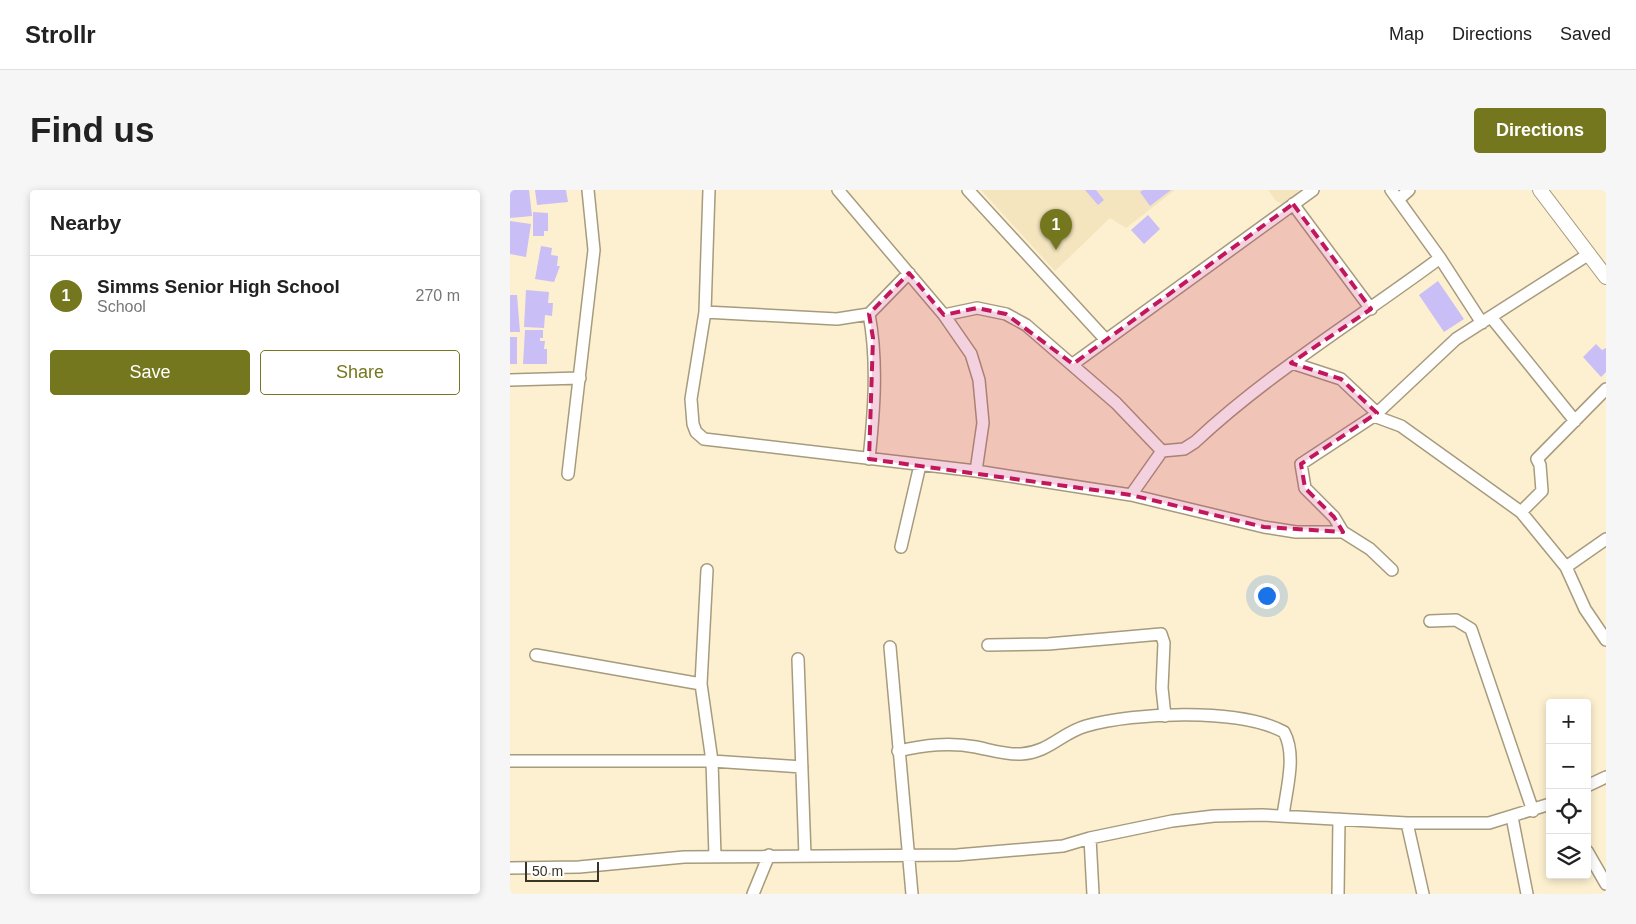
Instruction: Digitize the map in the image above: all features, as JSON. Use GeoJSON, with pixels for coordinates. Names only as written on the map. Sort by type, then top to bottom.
{"type":"FeatureCollection","features":[{"type":"Feature","properties":{"kind":"main road"},"geometry":{"type":"LineString","coordinates":[[1540,190],[1606,277]]}},
{"type":"Feature","properties":{"kind":"street"},"geometry":{"type":"LineString","coordinates":[[568,474],[594,250],[588,190]]}},
{"type":"Feature","properties":{"kind":"street"},"geometry":{"type":"LineString","coordinates":[[709,190],[705,312],[691,399],[693,424],[696,432],[704,439],[976,471],[1131,495],[1264,527],[1296,532],[1343,532]]}},
{"type":"Feature","properties":{"kind":"street"},"geometry":{"type":"LineString","coordinates":[[838,190],[944,315],[971,354],[979,380],[983,423],[976,471]]}},
{"type":"Feature","properties":{"kind":"street"},"geometry":{"type":"LineString","coordinates":[[968,190],[1106,340]]}},
{"type":"Feature","properties":{"kind":"street"},"geometry":{"type":"LineString","coordinates":[[1073,364],[1313,190]]}},
{"type":"Feature","properties":{"kind":"street"},"geometry":{"type":"LineString","coordinates":[[1409,190],[1395,194],[1486,320],[1575,421]]}},
{"type":"Feature","properties":{"kind":"street"},"geometry":{"type":"LineString","coordinates":[[1293,204],[1371,309]]}},
{"type":"Feature","properties":{"kind":"street"},"geometry":{"type":"LineString","coordinates":[[1392,570],[1370,549],[1343,532],[1334,517],[1305,488],[1301,464],[1376,414],[1456,339],[1589,254]]}},
{"type":"Feature","properties":{"kind":"street"},"geometry":{"type":"LineString","coordinates":[[1131,495],[1162,451],[1184,449],[1195,442],[1255,391],[1440,258]]}},
{"type":"Feature","properties":{"kind":"street"},"geometry":{"type":"LineString","coordinates":[[705,312],[838,319],[869,314],[909,273]]}},
{"type":"Feature","properties":{"kind":"street"},"geometry":{"type":"LineString","coordinates":[[944,315],[977,308],[1006,314],[1026,325],[1116,403],[1162,451]]}},
{"type":"Feature","properties":{"kind":"street"},"geometry":{"type":"LineString","coordinates":[[869,314],[874,338],[873,422],[869,458]]}},
{"type":"Feature","properties":{"kind":"street"},"geometry":{"type":"LineString","coordinates":[[1292,364],[1341,379],[1376,414],[1401,426],[1520,512],[1566,568],[1585,609],[1606,640]]}},
{"type":"Feature","properties":{"kind":"street"},"geometry":{"type":"LineString","coordinates":[[510,380],[580,378]]}},
{"type":"Feature","properties":{"kind":"street"},"geometry":{"type":"LineString","coordinates":[[1520,512],[1542,491],[1538,459],[1606,389]]}},
{"type":"Feature","properties":{"kind":"street"},"geometry":{"type":"LineString","coordinates":[[901,547],[920,464]]}},
{"type":"Feature","properties":{"kind":"street"},"geometry":{"type":"LineString","coordinates":[[1566,568],[1606,539]]}},
{"type":"Feature","properties":{"kind":"street"},"geometry":{"type":"LineString","coordinates":[[707,570],[701,684],[712,762],[716,856]]}},
{"type":"Feature","properties":{"kind":"street"},"geometry":{"type":"LineString","coordinates":[[1430,621],[1456,620],[1471,629],[1534,810]]}},
{"type":"Feature","properties":{"kind":"street"},"geometry":{"type":"LineString","coordinates":[[988,645],[1048,644],[1161,634],[1164,643],[1162,688],[1165,716]]}},
{"type":"Feature","properties":{"kind":"street"},"geometry":{"type":"LineString","coordinates":[[890,647],[912,894]]}},
{"type":"Feature","properties":{"kind":"street"},"geometry":{"type":"LineString","coordinates":[[536,655],[701,684]]}},
{"type":"Feature","properties":{"kind":"street"},"geometry":{"type":"LineString","coordinates":[[798,659],[805,856]]}},
{"type":"Feature","properties":{"kind":"street"},"geometry":{"type":"LineString","coordinates":[[898,751],[927,744],[951,744],[1003,753],[1040,752],[1085,726],[1165,716],[1244,719],[1284,732],[1289,741],[1291,755],[1283,816]]}},
{"type":"Feature","properties":{"kind":"street"},"geometry":{"type":"LineString","coordinates":[[510,761],[712,762],[802,767]]}},
{"type":"Feature","properties":{"kind":"street"},"geometry":{"type":"LineString","coordinates":[[1591,784],[1606,777]]}},
{"type":"Feature","properties":{"kind":"street"},"geometry":{"type":"LineString","coordinates":[[510,868],[579,867],[684,857],[957,855],[1034,850],[1063,846],[1090,838],[1172,821],[1214,816],[1283,816],[1407,823],[1489,823],[1512,818],[1546,806]]}},
{"type":"Feature","properties":{"kind":"street"},"geometry":{"type":"LineString","coordinates":[[1512,818],[1527,894]]}},
{"type":"Feature","properties":{"kind":"street"},"geometry":{"type":"LineString","coordinates":[[1338,894],[1339,819]]}},
{"type":"Feature","properties":{"kind":"street"},"geometry":{"type":"LineString","coordinates":[[1407,823],[1423,894]]}},
{"type":"Feature","properties":{"kind":"street"},"geometry":{"type":"LineString","coordinates":[[1090,838],[1093,894]]}},
{"type":"Feature","properties":{"kind":"street"},"geometry":{"type":"LineString","coordinates":[[753,894],[768,855]]}},
{"type":"Feature","properties":{"kind":"street"},"geometry":{"type":"LineString","coordinates":[[1591,858],[1606,884]]}},
{"type":"Feature","properties":{"kind":"highlighted area"},"geometry":{"type":"Polygon","coordinates":[[[1293,204],[1371,309],[1291,363],[1341,379],[1377,413],[1301,464],[1305,488],[1334,517],[1343,532],[1264,527],[1131,495],[869,459],[873,338],[869,314],[909,273],[944,315],[977,308],[1006,314],[1073,364],[1293,204]]]}},
{"type":"Feature","properties":{"kind":"shaded area"},"geometry":{"type":"Polygon","coordinates":[[[981,190],[1175,190],[1126,228],[1110,218],[1055,271],[981,190]]]}},
{"type":"Feature","properties":{"kind":"shaded area"},"geometry":{"type":"Polygon","coordinates":[[[1268,190],[1305,190],[1289,203],[1282,204],[1276,201],[1268,190]]]}},
{"type":"Feature","properties":{"kind":"building"},"geometry":{"type":"Polygon","coordinates":[[[510,190],[529,190],[532,216],[510,218],[510,190]]]}},
{"type":"Feature","properties":{"kind":"building"},"geometry":{"type":"Polygon","coordinates":[[[535,190],[566,190],[568,202],[537,205],[535,190]]]}},
{"type":"Feature","properties":{"kind":"building"},"geometry":{"type":"Polygon","coordinates":[[[1085,190],[1096,190],[1104,200],[1098,205],[1085,190]]]}},
{"type":"Feature","properties":{"kind":"building"},"geometry":{"type":"Polygon","coordinates":[[[1143,190],[1171,190],[1150,206],[1140,192],[1143,190]]]}},
{"type":"Feature","properties":{"kind":"building"},"geometry":{"type":"Polygon","coordinates":[[[533,212],[548,213],[548,231],[544,231],[544,236],[533,236],[533,212]]]}},
{"type":"Feature","properties":{"kind":"building"},"geometry":{"type":"Polygon","coordinates":[[[1148,215],[1160,229],[1144,244],[1131,230],[1148,215]]]}},
{"type":"Feature","properties":{"kind":"building"},"geometry":{"type":"Polygon","coordinates":[[[510,221],[531,224],[526,257],[510,254],[510,221]]]}},
{"type":"Feature","properties":{"kind":"building"},"geometry":{"type":"Polygon","coordinates":[[[541,246],[552,248],[551,255],[558,256],[557,266],[560,266],[554,282],[535,279],[541,246]]]}},
{"type":"Feature","properties":{"kind":"building"},"geometry":{"type":"Polygon","coordinates":[[[1438,281],[1464,319],[1444,332],[1419,295],[1438,281]]]}},
{"type":"Feature","properties":{"kind":"building"},"geometry":{"type":"Polygon","coordinates":[[[526,290],[549,292],[548,303],[553,303],[552,316],[545,315],[544,328],[524,327],[526,290]]]}},
{"type":"Feature","properties":{"kind":"building"},"geometry":{"type":"Polygon","coordinates":[[[510,295],[517,295],[520,332],[510,332],[510,295]]]}},
{"type":"Feature","properties":{"kind":"building"},"geometry":{"type":"Polygon","coordinates":[[[525,330],[543,330],[543,338],[540,338],[540,341],[545,341],[544,349],[547,349],[547,364],[523,364],[525,330]]]}},
{"type":"Feature","properties":{"kind":"building"},"geometry":{"type":"Polygon","coordinates":[[[510,337],[517,337],[517,364],[510,364],[510,337]]]}},
{"type":"Feature","properties":{"kind":"building"},"geometry":{"type":"Polygon","coordinates":[[[1596,344],[1602,350],[1606,348],[1606,372],[1601,377],[1583,357],[1596,344]]]}},
{"type":"Feature","properties":{"kind":"place","name":"Simms Senior High School"},"geometry":{"type":"Point","coordinates":[1056,250]}}]}
